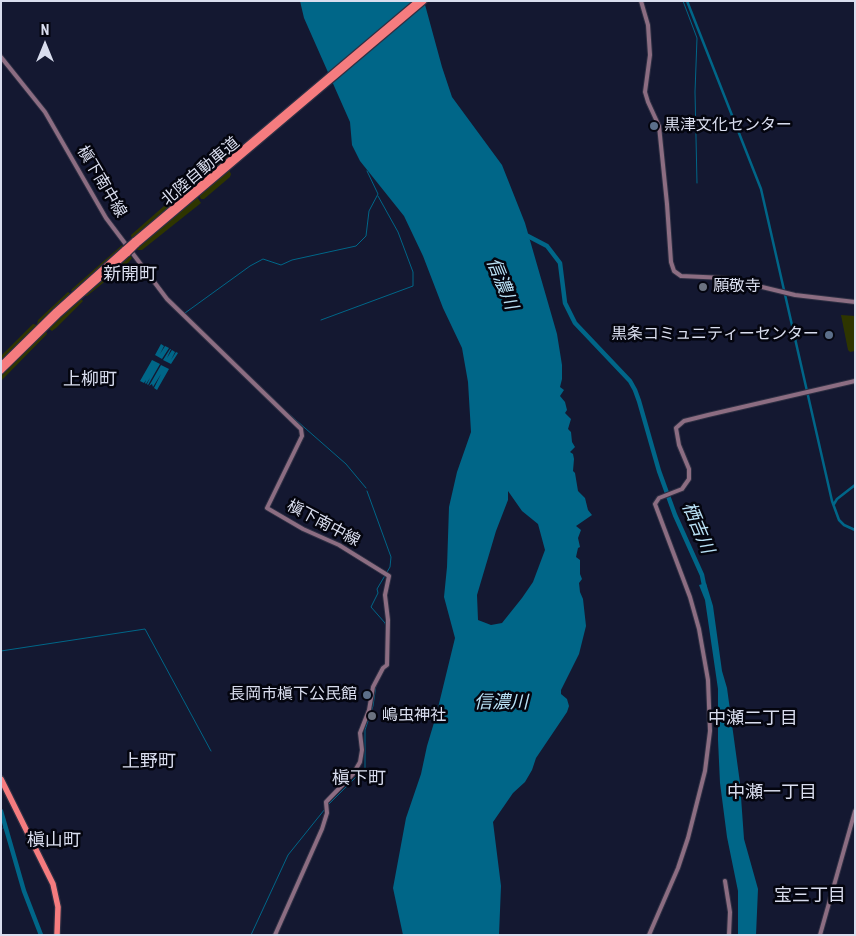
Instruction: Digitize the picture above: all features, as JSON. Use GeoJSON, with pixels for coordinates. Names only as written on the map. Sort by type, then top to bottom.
{"type":"FeatureCollection","features":[{"type":"Feature","properties":{"kind":"highway","name":"北陸自動車道"},"geometry":{"type":"LineString","coordinates":[[1,365],[56,311],[418,1]]}},
{"type":"Feature","properties":{"kind":"highway","name":"北陸自動車道"},"geometry":{"type":"LineString","coordinates":[[235,158],[424,1]]}},
{"type":"Feature","properties":{"kind":"highway","name":"北陸自動車道"},"geometry":{"type":"LineString","coordinates":[[1,371],[126,251]]}},
{"type":"Feature","properties":{"kind":"highway"},"geometry":{"type":"LineString","coordinates":[[1,780],[53,884],[58,907],[57,935]]}},
{"type":"Feature","properties":{"kind":"street"},"geometry":{"type":"LineString","coordinates":[[640,1],[648,25],[650,55],[645,92],[659,126],[671,262],[674,270],[681,276],[725,278],[795,295],[855,302]]}},
{"type":"Feature","properties":{"kind":"street","name":"槇下南中線"},"geometry":{"type":"LineString","coordinates":[[1,57],[45,112],[103,213],[167,299],[301,429],[302,436],[267,508],[299,527],[339,545],[389,576],[385,592],[388,620],[387,665],[383,668],[373,687],[369,710],[360,733],[362,750],[360,762],[353,774],[326,802],[327,813],[322,829],[275,935]]}},
{"type":"Feature","properties":{"kind":"street"},"geometry":{"type":"LineString","coordinates":[[649,935],[678,868],[688,838],[706,765],[711,723],[708,680],[699,629],[684,582],[655,506],[656,500],[678,491],[687,482],[690,472],[679,446],[677,426],[701,416],[855,381]]}},
{"type":"Feature","properties":{"kind":"street"},"geometry":{"type":"LineString","coordinates":[[820,935],[855,810]]}},
{"type":"Feature","properties":{"kind":"street"},"geometry":{"type":"LineString","coordinates":[[725,881],[730,912],[729,935]]}},
{"type":"Feature","properties":{"kind":"green space"},"geometry":{"type":"Polygon","coordinates":[[[226,154],[233,155],[194,186],[192,184],[194,180],[221,157],[224,159],[226,154]]]}},
{"type":"Feature","properties":{"kind":"green space"},"geometry":{"type":"Polygon","coordinates":[[[229,170],[230,177],[204,199],[201,199],[199,195],[229,170]]]}},
{"type":"Feature","properties":{"kind":"green space"},"geometry":{"type":"Polygon","coordinates":[[[188,185],[189,190],[132,240],[131,235],[188,185]]]}},
{"type":"Feature","properties":{"kind":"green space"},"geometry":{"type":"Polygon","coordinates":[[[197,197],[201,203],[142,250],[137,249],[197,197]]]}},
{"type":"Feature","properties":{"kind":"green space"},"geometry":{"type":"Polygon","coordinates":[[[122,245],[125,248],[74,292],[71,291],[72,289],[122,245]]]}},
{"type":"Feature","properties":{"kind":"green space"},"geometry":{"type":"Polygon","coordinates":[[[130,255],[132,258],[129,262],[87,296],[83,296],[130,255]]]}},
{"type":"Feature","properties":{"kind":"green space"},"geometry":{"type":"Polygon","coordinates":[[[68,292],[72,295],[37,324],[38,320],[68,292]]]}},
{"type":"Feature","properties":{"kind":"green space"},"geometry":{"type":"Polygon","coordinates":[[[81,299],[83,301],[56,328],[52,331],[49,329],[81,299]]]}},
{"type":"Feature","properties":{"kind":"green space"},"geometry":{"type":"Polygon","coordinates":[[[841,315],[855,316],[855,351],[850,352],[848,350],[841,315]]]}},
{"type":"Feature","properties":{"kind":"green space"},"geometry":{"type":"Polygon","coordinates":[[[33,324],[37,325],[1,360],[1,356],[33,324]]]}},
{"type":"Feature","properties":{"kind":"green space"},"geometry":{"type":"Polygon","coordinates":[[[46,330],[47,334],[1,381],[1,376],[46,330]]]}},
{"type":"Feature","properties":{"kind":"water","name":"信濃川"},"geometry":{"type":"Polygon","coordinates":[[[300,1],[424,1],[452,97],[502,165],[525,223],[557,334],[562,365],[560,387],[564,390],[560,396],[565,402],[567,410],[565,413],[571,419],[568,429],[571,432],[572,442],[575,447],[570,452],[573,454],[574,459],[573,471],[578,491],[585,498],[588,510],[592,515],[576,526],[581,530],[578,538],[580,547],[576,557],[580,560],[582,579],[579,583],[586,626],[579,654],[561,690],[561,694],[567,699],[569,706],[567,712],[536,758],[525,782],[513,793],[493,822],[501,886],[499,935],[403,935],[393,888],[406,818],[421,774],[455,638],[444,597],[449,507],[457,472],[471,432],[468,382],[462,348],[443,308],[423,256],[404,216],[360,161],[352,145],[350,122],[304,18],[300,1]],[[508,491],[508,500],[496,531],[477,595],[478,620],[491,625],[502,623],[522,598],[533,582],[545,550],[538,524],[522,511],[508,491]]]}},
{"type":"Feature","properties":{"kind":"water"},"geometry":{"type":"Polygon","coordinates":[[[161,344],[164,346],[160,354],[165,346],[169,348],[162,359],[155,355],[161,344]]]}},
{"type":"Feature","properties":{"kind":"water"},"geometry":{"type":"Polygon","coordinates":[[[170,349],[167,358],[172,350],[175,352],[171,360],[176,352],[178,353],[171,364],[163,360],[170,349]]]}},
{"type":"Feature","properties":{"kind":"water"},"geometry":{"type":"Polygon","coordinates":[[[152,360],[160,364],[148,385],[150,378],[146,384],[146,380],[144,383],[140,381],[152,360]]]}},
{"type":"Feature","properties":{"kind":"water"},"geometry":{"type":"Polygon","coordinates":[[[161,365],[169,369],[157,390],[154,388],[161,374],[153,387],[152,384],[149,386],[161,365]]]}},
{"type":"Feature","properties":{"kind":"water"},"geometry":{"type":"Polygon","coordinates":[[[706,583],[713,606],[722,671],[727,688],[740,783],[744,839],[758,889],[756,935],[738,935],[738,891],[727,837],[720,783],[718,689],[705,600],[699,585],[706,583]]]}},
{"type":"Feature","properties":{"kind":"waterway"},"geometry":{"type":"LineString","coordinates":[[683,1],[697,38],[695,92],[697,183]]}},
{"type":"Feature","properties":{"kind":"waterway"},"geometry":{"type":"LineString","coordinates":[[687,1],[761,189],[832,501],[839,520],[844,525],[855,530]]}},
{"type":"Feature","properties":{"kind":"waterway"},"geometry":{"type":"LineString","coordinates":[[185,313],[250,266],[263,259],[281,265],[292,260],[356,246],[366,236],[369,211],[378,194],[367,171]]}},
{"type":"Feature","properties":{"kind":"waterway"},"geometry":{"type":"LineString","coordinates":[[321,320],[413,286],[413,272],[398,232],[378,196]]}},
{"type":"Feature","properties":{"kind":"waterway","name":"栖吉川"},"geometry":{"type":"LineString","coordinates":[[524,234],[547,246],[560,263],[565,303],[575,323],[630,381],[635,390],[659,471],[675,515],[702,575],[705,590]]}},
{"type":"Feature","properties":{"kind":"waterway"},"geometry":{"type":"LineString","coordinates":[[188,317],[289,414],[346,464],[366,488]]}},
{"type":"Feature","properties":{"kind":"waterway"},"geometry":{"type":"LineString","coordinates":[[834,504],[837,499],[855,485]]}},
{"type":"Feature","properties":{"kind":"waterway"},"geometry":{"type":"LineString","coordinates":[[367,491],[391,557],[390,567],[377,589],[378,593],[371,607],[385,623],[386,627]]}},
{"type":"Feature","properties":{"kind":"waterway"},"geometry":{"type":"LineString","coordinates":[[1,651],[145,629],[211,751]]}},
{"type":"Feature","properties":{"kind":"waterway"},"geometry":{"type":"LineString","coordinates":[[327,806],[365,768],[365,730],[373,706],[376,685],[385,668]]}},
{"type":"Feature","properties":{"kind":"waterway"},"geometry":{"type":"LineString","coordinates":[[251,935],[288,855],[325,809]]}},
{"type":"Feature","properties":{"kind":"waterway"},"geometry":{"type":"LineString","coordinates":[[1,811],[24,891],[41,935]]}},
{"type":"Feature","properties":{"kind":"place","name":"黒津文化センター"},"geometry":{"type":"Point","coordinates":[654,126]}},
{"type":"Feature","properties":{"kind":"place","name":"願敬寺"},"geometry":{"type":"Point","coordinates":[703,287]}},
{"type":"Feature","properties":{"kind":"place","name":"黒条コミュニティーセンター"},"geometry":{"type":"Point","coordinates":[829,335]}},
{"type":"Feature","properties":{"kind":"place","name":"長岡市槇下公民館"},"geometry":{"type":"Point","coordinates":[367,695]}},
{"type":"Feature","properties":{"kind":"place","name":"嶋虫神社"},"geometry":{"type":"Point","coordinates":[372,716]}},
{"type":"Feature","properties":{"kind":"district","name":"新開町"},"geometry":{"type":"Point","coordinates":[130,275]}},
{"type":"Feature","properties":{"kind":"district","name":"上柳町"},"geometry":{"type":"Point","coordinates":[90,380]}},
{"type":"Feature","properties":{"kind":"district","name":"中瀬二丁目"},"geometry":{"type":"Point","coordinates":[753,719]}},
{"type":"Feature","properties":{"kind":"district","name":"上野町"},"geometry":{"type":"Point","coordinates":[149,762]}},
{"type":"Feature","properties":{"kind":"district","name":"槇下町"},"geometry":{"type":"Point","coordinates":[359,779]}},
{"type":"Feature","properties":{"kind":"district","name":"中瀬一丁目"},"geometry":{"type":"Point","coordinates":[772,793]}},
{"type":"Feature","properties":{"kind":"district","name":"槇山町"},"geometry":{"type":"Point","coordinates":[54,841]}},
{"type":"Feature","properties":{"kind":"district","name":"宝三丁目"},"geometry":{"type":"Point","coordinates":[810,896]}}]}
